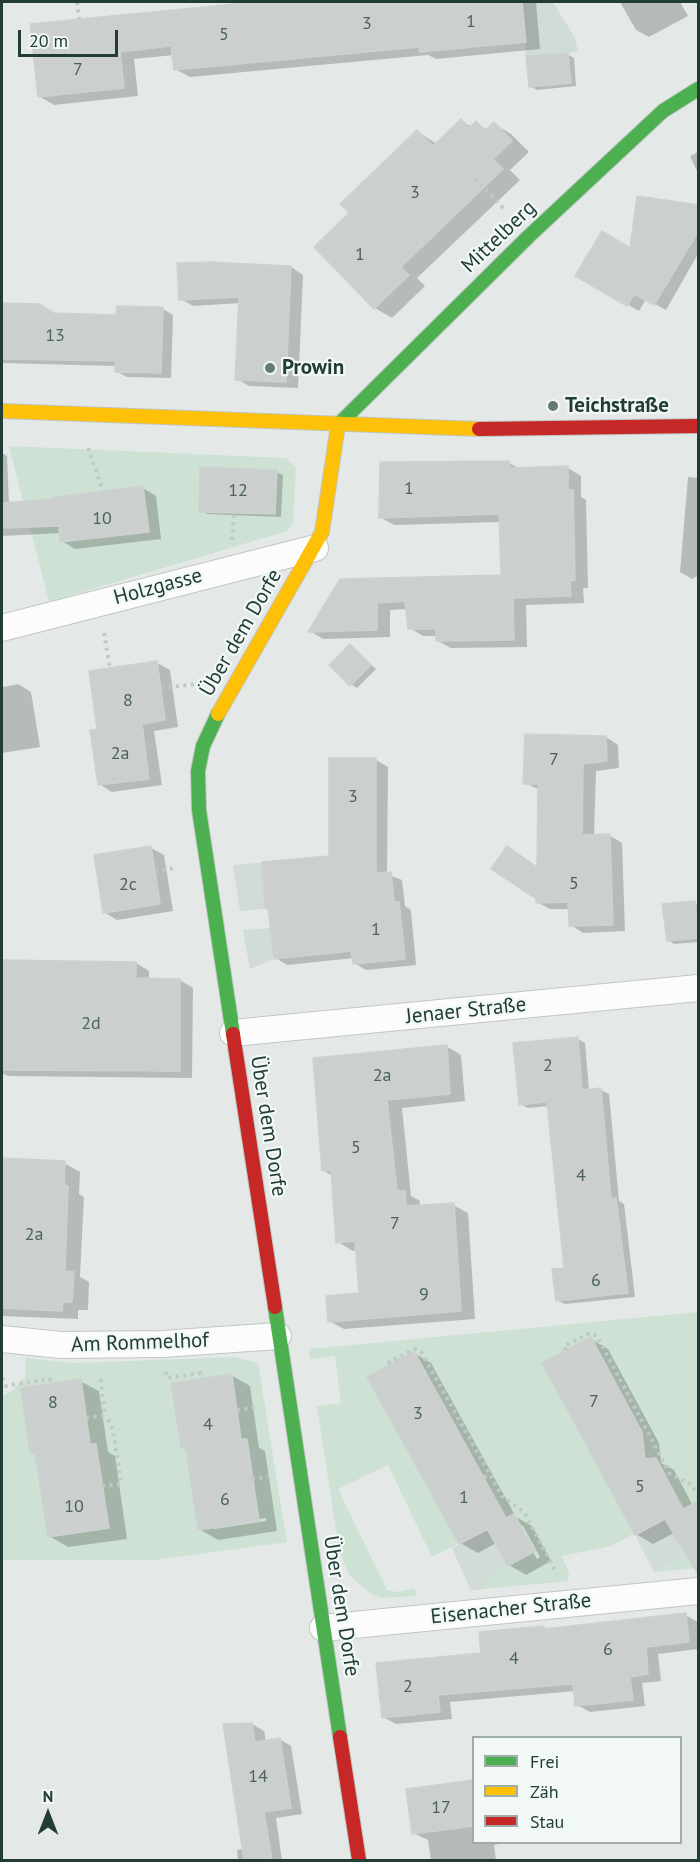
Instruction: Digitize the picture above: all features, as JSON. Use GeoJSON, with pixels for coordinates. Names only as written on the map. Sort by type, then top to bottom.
{"type":"FeatureCollection","features":[{"type":"Feature","properties":{"kind":"street","name":"Mittelberg"},"geometry":{"type":"LineString","coordinates":[[338,425],[529,236],[663,111],[699,89]]}},
{"type":"Feature","properties":{"kind":"street"},"geometry":{"type":"LineString","coordinates":[[2,411],[470,429],[699,426]]}},
{"type":"Feature","properties":{"kind":"street","name":"Über dem Dorfe"},"geometry":{"type":"LineString","coordinates":[[338,425],[327,515],[315,548],[210,729],[202,746],[198,771],[199,810],[359,1860]]}},
{"type":"Feature","properties":{"kind":"street","name":"Holzgasse"},"geometry":{"type":"LineString","coordinates":[[2,628],[315,548]]}},
{"type":"Feature","properties":{"kind":"street","name":"Jenaer Straße"},"geometry":{"type":"LineString","coordinates":[[233,1033],[699,988]]}},
{"type":"Feature","properties":{"kind":"street","name":"Am Rommelhof"},"geometry":{"type":"LineString","coordinates":[[2,1339],[95,1345],[162,1344],[278,1336]]}},
{"type":"Feature","properties":{"kind":"street","name":"Eisenacher Straße"},"geometry":{"type":"LineString","coordinates":[[323,1628],[699,1591]]}},
{"type":"Feature","properties":{"kind":"path"},"geometry":{"type":"LineString","coordinates":[[77,2],[79,19]]}},
{"type":"Feature","properties":{"kind":"path"},"geometry":{"type":"LineString","coordinates":[[475,179],[529,236]]}},
{"type":"Feature","properties":{"kind":"path"},"geometry":{"type":"LineString","coordinates":[[87,415],[87,446],[103,491]]}},
{"type":"Feature","properties":{"kind":"path"},"geometry":{"type":"LineString","coordinates":[[566,1350],[564,1347],[590,1332],[597,1336],[616,1379],[662,1465],[670,1474],[692,1485],[699,1497]]}},
{"type":"Feature","properties":{"kind":"path"},"geometry":{"type":"LineString","coordinates":[[95,1345],[105,1415],[113,1430],[120,1484],[102,1486]]}},
{"type":"Feature","properties":{"kind":"path"},"geometry":{"type":"LineString","coordinates":[[390,1364],[389,1362],[415,1349],[421,1352],[502,1496],[524,1512],[561,1582],[565,1604]]}},
{"type":"Feature","properties":{"kind":"path"},"geometry":{"type":"LineString","coordinates":[[2,1378],[6,1386],[50,1379],[51,1383]]}},
{"type":"Feature","properties":{"kind":"path"},"geometry":{"type":"LineString","coordinates":[[437,1393],[442,1390]]}},
{"type":"Feature","properties":{"kind":"path"},"geometry":{"type":"LineString","coordinates":[[86,1418],[105,1415]]}},
{"type":"Feature","properties":{"kind":"path"},"geometry":{"type":"LineString","coordinates":[[484,1477],[489,1473]]}},
{"type":"Feature","properties":{"kind":"shaded area"},"geometry":{"type":"Polygon","coordinates":[[[522,2],[553,2],[575,38],[578,52],[526,56],[522,2]]]}},
{"type":"Feature","properties":{"kind":"shaded area"},"geometry":{"type":"Polygon","coordinates":[[[293,860],[296,906],[240,911],[233,865],[293,860]]]}},
{"type":"Feature","properties":{"kind":"shaded area"},"geometry":{"type":"Polygon","coordinates":[[[301,926],[304,956],[274,959],[250,969],[243,930],[301,926]]]}},
{"type":"Feature","properties":{"kind":"shaded area"},"geometry":{"type":"Polygon","coordinates":[[[693,1504],[698,1548],[654,1572],[635,1535],[693,1504]]]}},
{"type":"Feature","properties":{"kind":"shaded area"},"geometry":{"type":"Polygon","coordinates":[[[514,1514],[535,1551],[495,1573],[484,1583],[484,1589],[471,1591],[452,1548],[514,1514]]]}},
{"type":"Feature","properties":{"kind":"green space"},"geometry":{"type":"Polygon","coordinates":[[[9,446],[286,458],[296,467],[293,523],[287,531],[49,602],[9,446]]]}},
{"type":"Feature","properties":{"kind":"green space"},"geometry":{"type":"Polygon","coordinates":[[[698,1312],[698,1513],[693,1504],[611,1546],[562,1556],[569,1574],[568,1581],[484,1589],[484,1583],[495,1573],[535,1551],[515,1514],[432,1557],[388,1465],[338,1489],[387,1590],[396,1592],[415,1588],[416,1596],[383,1598],[373,1595],[350,1576],[339,1550],[317,1406],[341,1403],[335,1356],[310,1359],[309,1349],[698,1312]]]}},
{"type":"Feature","properties":{"kind":"green space"},"geometry":{"type":"Polygon","coordinates":[[[235,1357],[258,1363],[287,1542],[154,1560],[2,1560],[2,1396],[13,1390],[25,1377],[26,1358],[75,1363],[235,1357]]]}},
{"type":"Feature","properties":{"kind":"green space"},"geometry":{"type":"Polygon","coordinates":[[[698,1548],[698,1568],[654,1572],[685,1555],[698,1548]]]}},
{"type":"Feature","properties":{"kind":"building"},"geometry":{"type":"Polygon","coordinates":[[[254,2],[522,2],[526,42],[420,52],[419,47],[174,70],[171,46],[120,52],[124,88],[38,97],[30,24],[254,2]]]}},
{"type":"Feature","properties":{"kind":"building"},"geometry":{"type":"Polygon","coordinates":[[[568,53],[571,83],[529,87],[526,56],[568,53]]]}},
{"type":"Feature","properties":{"kind":"building"},"geometry":{"type":"Polygon","coordinates":[[[461,119],[469,128],[476,121],[485,131],[494,122],[512,141],[493,159],[503,169],[401,267],[409,275],[374,309],[314,247],[349,213],[340,204],[417,130],[433,146],[461,119]]]}},
{"type":"Feature","properties":{"kind":"building"},"geometry":{"type":"Polygon","coordinates":[[[637,196],[699,205],[699,230],[654,305],[634,294],[627,306],[575,276],[602,231],[630,248],[637,196]]]}},
{"type":"Feature","properties":{"kind":"building"},"geometry":{"type":"Polygon","coordinates":[[[208,262],[291,266],[286,382],[235,380],[239,297],[179,300],[177,263],[208,262]]]}},
{"type":"Feature","properties":{"kind":"building"},"geometry":{"type":"Polygon","coordinates":[[[2,303],[39,304],[54,313],[116,315],[117,306],[163,307],[161,373],[115,372],[115,361],[2,359],[2,303]]]}},
{"type":"Feature","properties":{"kind":"building"},"geometry":{"type":"Polygon","coordinates":[[[509,461],[510,468],[568,466],[568,490],[573,490],[575,580],[570,581],[571,596],[513,598],[514,640],[436,641],[436,629],[408,629],[405,601],[377,603],[377,630],[308,632],[340,579],[501,575],[499,514],[379,518],[380,462],[509,461]]]}},
{"type":"Feature","properties":{"kind":"building"},"geometry":{"type":"Polygon","coordinates":[[[200,467],[277,470],[275,514],[199,512],[200,467]]]}},
{"type":"Feature","properties":{"kind":"building"},"geometry":{"type":"Polygon","coordinates":[[[143,486],[149,532],[60,542],[59,526],[2,528],[2,503],[56,499],[55,497],[143,486]]]}},
{"type":"Feature","properties":{"kind":"building"},"geometry":{"type":"Polygon","coordinates":[[[350,644],[371,665],[350,686],[329,665],[350,644]]]}},
{"type":"Feature","properties":{"kind":"building"},"geometry":{"type":"Polygon","coordinates":[[[157,661],[165,720],[142,724],[149,779],[98,785],[90,730],[97,729],[89,671],[157,661]]]}},
{"type":"Feature","properties":{"kind":"building"},"geometry":{"type":"Polygon","coordinates":[[[525,734],[606,736],[607,761],[583,764],[582,835],[610,834],[613,925],[569,926],[568,902],[536,903],[536,899],[491,869],[507,846],[537,867],[538,784],[523,784],[525,734]]]}},
{"type":"Feature","properties":{"kind":"building"},"geometry":{"type":"Polygon","coordinates":[[[329,758],[376,758],[376,873],[391,872],[394,902],[399,902],[405,959],[353,964],[351,951],[274,959],[268,908],[265,908],[262,862],[329,856],[329,758]]]}},
{"type":"Feature","properties":{"kind":"building"},"geometry":{"type":"Polygon","coordinates":[[[151,846],[160,904],[103,913],[94,855],[151,846]]]}},
{"type":"Feature","properties":{"kind":"building"},"geometry":{"type":"Polygon","coordinates":[[[695,901],[699,938],[667,941],[662,904],[695,901]]]}},
{"type":"Feature","properties":{"kind":"building"},"geometry":{"type":"Polygon","coordinates":[[[2,960],[136,962],[136,978],[180,979],[180,1071],[2,1070],[2,960]]]}},
{"type":"Feature","properties":{"kind":"building"},"geometry":{"type":"Polygon","coordinates":[[[578,1037],[582,1090],[601,1088],[611,1199],[616,1198],[628,1293],[556,1301],[552,1269],[564,1268],[547,1102],[519,1105],[513,1043],[578,1037]]]}},
{"type":"Feature","properties":{"kind":"building"},"geometry":{"type":"Polygon","coordinates":[[[447,1045],[450,1094],[387,1100],[397,1191],[405,1191],[406,1206],[454,1203],[461,1311],[328,1322],[326,1296],[359,1293],[355,1241],[336,1243],[331,1170],[322,1171],[313,1058],[447,1045]]]}},
{"type":"Feature","properties":{"kind":"building"},"geometry":{"type":"Polygon","coordinates":[[[2,1158],[65,1161],[64,1185],[68,1186],[65,1271],[74,1272],[72,1302],[63,1302],[62,1311],[2,1308],[2,1158]]]}},
{"type":"Feature","properties":{"kind":"building"},"geometry":{"type":"Polygon","coordinates":[[[591,1337],[642,1432],[645,1459],[656,1458],[683,1509],[699,1501],[699,1576],[665,1519],[635,1535],[542,1363],[591,1337]]]}},
{"type":"Feature","properties":{"kind":"building"},"geometry":{"type":"Polygon","coordinates":[[[414,1351],[506,1518],[514,1514],[535,1551],[508,1566],[487,1529],[459,1544],[367,1377],[414,1351]]]}},
{"type":"Feature","properties":{"kind":"building"},"geometry":{"type":"Polygon","coordinates":[[[232,1374],[241,1439],[247,1439],[259,1521],[198,1530],[186,1448],[181,1448],[171,1383],[232,1374]]]}},
{"type":"Feature","properties":{"kind":"building"},"geometry":{"type":"Polygon","coordinates":[[[81,1379],[90,1444],[96,1444],[109,1528],[48,1537],[35,1453],[30,1453],[21,1388],[81,1379]]]}},
{"type":"Feature","properties":{"kind":"building"},"geometry":{"type":"Polygon","coordinates":[[[686,1613],[689,1642],[646,1647],[648,1674],[630,1677],[633,1700],[575,1706],[573,1684],[438,1695],[440,1712],[382,1718],[376,1663],[481,1653],[479,1632],[544,1626],[544,1629],[686,1613]]]}},
{"type":"Feature","properties":{"kind":"building"},"geometry":{"type":"Polygon","coordinates":[[[252,1723],[255,1742],[280,1738],[291,1808],[264,1812],[272,1860],[244,1860],[223,1724],[252,1723]]]}},
{"type":"Feature","properties":{"kind":"building"},"geometry":{"type":"Polygon","coordinates":[[[472,1780],[472,1826],[412,1834],[406,1789],[472,1780]]]}},
{"type":"Feature","properties":{"kind":"traffic: fast"},"geometry":{"type":"LineString","coordinates":[[338,425],[529,236],[663,111],[698,89]]}},
{"type":"Feature","properties":{"kind":"traffic: fast"},"geometry":{"type":"LineString","coordinates":[[218,714],[203,746],[198,771],[199,810],[233,1034]]}},
{"type":"Feature","properties":{"kind":"traffic: fast"},"geometry":{"type":"LineString","coordinates":[[275,1307],[340,1737]]}},
{"type":"Feature","properties":{"kind":"traffic: slow"},"geometry":{"type":"LineString","coordinates":[[2,411],[479,429]]}},
{"type":"Feature","properties":{"kind":"traffic: slow"},"geometry":{"type":"LineString","coordinates":[[218,714],[322,532],[338,425]]}},
{"type":"Feature","properties":{"kind":"traffic: jam"},"geometry":{"type":"LineString","coordinates":[[479,429],[698,426]]}},
{"type":"Feature","properties":{"kind":"traffic: jam"},"geometry":{"type":"LineString","coordinates":[[233,1034],[275,1307]]}},
{"type":"Feature","properties":{"kind":"traffic: jam"},"geometry":{"type":"LineString","coordinates":[[340,1737],[359,1860]]}},
{"type":"Feature","properties":{"kind":"place","name":"Prowin"},"geometry":{"type":"Point","coordinates":[270,368]}},
{"type":"Feature","properties":{"kind":"place","name":"Teichstraße"},"geometry":{"type":"Point","coordinates":[553,406]}}]}
